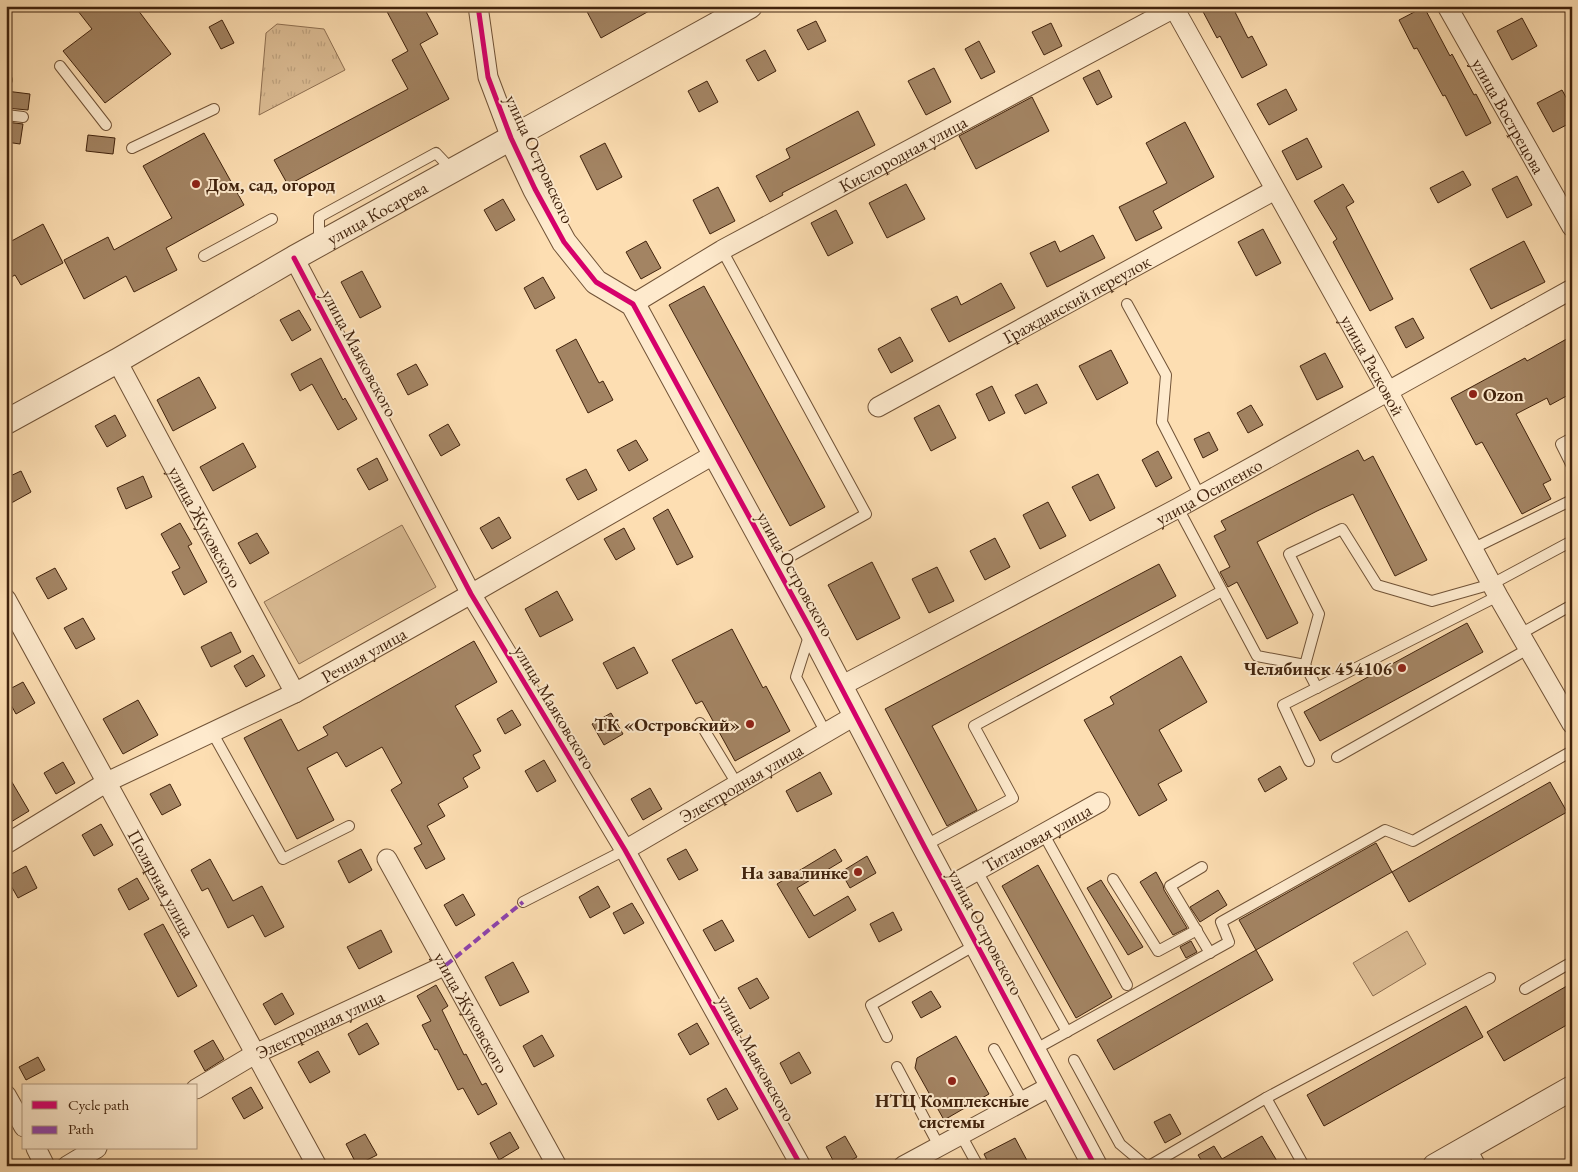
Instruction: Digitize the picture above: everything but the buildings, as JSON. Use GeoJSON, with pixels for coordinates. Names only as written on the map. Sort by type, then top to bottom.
{"type":"FeatureCollection","features":[{"type":"Feature","properties":{"kind":"street","name":"улица Островского"},"geometry":{"type":"LineString","coordinates":[[478,6],[488,77],[511,138],[535,189],[564,242],[596,282],[633,304],[811,630],[946,888],[1095,1166]]}},
{"type":"Feature","properties":{"kind":"street","name":"улица Косарева"},"geometry":{"type":"LineString","coordinates":[[6,422],[117,361],[319,244],[750,6]]}},
{"type":"Feature","properties":{"kind":"street","name":"улица Вострецова"},"geometry":{"type":"LineString","coordinates":[[1447,6],[1572,227]]}},
{"type":"Feature","properties":{"kind":"street","name":"улица Расковой"},"geometry":{"type":"LineString","coordinates":[[1173,7],[1388,391],[1495,590],[1524,641],[1567,704],[1572,724]]}},
{"type":"Feature","properties":{"kind":"street","name":"Кислородная улица"},"geometry":{"type":"LineString","coordinates":[[633,304],[722,250],[1173,7]]}},
{"type":"Feature","properties":{"kind":"street","name":"Гражданский переулок"},"geometry":{"type":"LineString","coordinates":[[878,407],[1275,190]]}},
{"type":"Feature","properties":{"kind":"street","name":"улица Маяковского"},"geometry":{"type":"LineString","coordinates":[[294,258],[472,594],[625,850],[801,1166]]}},
{"type":"Feature","properties":{"kind":"street","name":"улица Осипенко"},"geometry":{"type":"LineString","coordinates":[[841,686],[1178,508],[1572,289]]}},
{"type":"Feature","properties":{"kind":"street","name":"улица Жуковского"},"geometry":{"type":"LineString","coordinates":[[117,361],[295,692]]}},
{"type":"Feature","properties":{"kind":"street","name":"Речная улица"},"geometry":{"type":"LineString","coordinates":[[6,844],[107,782],[295,692],[472,594],[715,454]]}},
{"type":"Feature","properties":{"kind":"street","name":"Полярная улица"},"geometry":{"type":"LineString","coordinates":[[6,599],[317,1166]]}},
{"type":"Feature","properties":{"kind":"street","name":"Электродная улица"},"geometry":{"type":"LineString","coordinates":[[625,850],[856,715]]}},
{"type":"Feature","properties":{"kind":"street","name":"Титановая улица"},"geometry":{"type":"LineString","coordinates":[[946,888],[1100,802]]}},
{"type":"Feature","properties":{"kind":"street","name":"улица Жуковского"},"geometry":{"type":"LineString","coordinates":[[388,859],[557,1166]]}},
{"type":"Feature","properties":{"kind":"street","name":"Электродная улица"},"geometry":{"type":"LineString","coordinates":[[198,1088],[255,1054],[446,965]]}},
{"type":"Feature","properties":{"kind":"street"},"geometry":{"type":"LineString","coordinates":[[902,1166],[1052,1086]]}},
{"type":"Feature","properties":{"kind":"street"},"geometry":{"type":"LineString","coordinates":[[1435,1166],[1475,1156],[1572,1088]]}},
{"type":"Feature","properties":{"kind":"street"},"geometry":{"type":"LineString","coordinates":[[6,1095],[22,1123]]}},
{"type":"Feature","properties":{"kind":"street"},"geometry":{"type":"LineString","coordinates":[[37,1150],[45,1166]]}},
{"type":"Feature","properties":{"kind":"street"},"geometry":{"type":"LineString","coordinates":[[67,1166],[94,1150]]}},
{"type":"Feature","properties":{"kind":"lane"},"geometry":{"type":"LineString","coordinates":[[60,66],[106,125]]}},
{"type":"Feature","properties":{"kind":"lane"},"geometry":{"type":"LineString","coordinates":[[132,148],[214,109]]}},
{"type":"Feature","properties":{"kind":"lane"},"geometry":{"type":"LineString","coordinates":[[6,115],[24,117]]}},
{"type":"Feature","properties":{"kind":"lane"},"geometry":{"type":"LineString","coordinates":[[204,256],[272,219]]}},
{"type":"Feature","properties":{"kind":"lane"},"geometry":{"type":"LineString","coordinates":[[722,250],[866,514],[775,565]]}},
{"type":"Feature","properties":{"kind":"lane"},"geometry":{"type":"LineString","coordinates":[[1127,304],[1166,375],[1162,422],[1200,496]]}},
{"type":"Feature","properties":{"kind":"lane"},"geometry":{"type":"LineString","coordinates":[[1572,438],[1560,444],[1572,466]]}},
{"type":"Feature","properties":{"kind":"lane"},"geometry":{"type":"LineString","coordinates":[[1472,548],[1572,500]]}},
{"type":"Feature","properties":{"kind":"lane"},"geometry":{"type":"LineString","coordinates":[[1178,508],[1257,656],[1305,665]]}},
{"type":"Feature","properties":{"kind":"lane"},"geometry":{"type":"LineString","coordinates":[[1317,688],[1305,665],[1319,614],[1289,554],[1342,529],[1378,586],[1432,601],[1495,590]]}},
{"type":"Feature","properties":{"kind":"lane"},"geometry":{"type":"LineString","coordinates":[[1309,762],[1283,705],[1495,590],[1572,540]]}},
{"type":"Feature","properties":{"kind":"lane"},"geometry":{"type":"LineString","coordinates":[[924,846],[1013,798],[974,726],[1222,591]]}},
{"type":"Feature","properties":{"kind":"lane"},"geometry":{"type":"LineString","coordinates":[[1337,757],[1524,641],[1572,605]]}},
{"type":"Feature","properties":{"kind":"lane"},"geometry":{"type":"LineString","coordinates":[[811,630],[796,677],[826,733]]}},
{"type":"Feature","properties":{"kind":"lane"},"geometry":{"type":"LineString","coordinates":[[700,723],[737,784]]}},
{"type":"Feature","properties":{"kind":"lane"},"geometry":{"type":"LineString","coordinates":[[212,732],[283,859],[350,826]]}},
{"type":"Feature","properties":{"kind":"lane"},"geometry":{"type":"LineString","coordinates":[[1034,1050],[1229,942],[1221,922],[1385,830],[1413,841],[1572,751]]}},
{"type":"Feature","properties":{"kind":"lane"},"geometry":{"type":"LineString","coordinates":[[1043,833],[1127,985]]}},
{"type":"Feature","properties":{"kind":"lane"},"geometry":{"type":"LineString","coordinates":[[523,902],[625,850]]}},
{"type":"Feature","properties":{"kind":"lane"},"geometry":{"type":"LineString","coordinates":[[1202,867],[1170,886],[1210,953]]}},
{"type":"Feature","properties":{"kind":"lane"},"geometry":{"type":"LineString","coordinates":[[977,871],[1067,1032]]}},
{"type":"Feature","properties":{"kind":"lane"},"geometry":{"type":"LineString","coordinates":[[1113,879],[1158,951],[1197,930]]}},
{"type":"Feature","properties":{"kind":"lane"},"geometry":{"type":"LineString","coordinates":[[887,1037],[871,1005],[977,944]]}},
{"type":"Feature","properties":{"kind":"lane"},"geometry":{"type":"LineString","coordinates":[[1525,989],[1572,962]]}},
{"type":"Feature","properties":{"kind":"lane"},"geometry":{"type":"LineString","coordinates":[[1074,1060],[1120,1144],[1147,1166],[1266,1098],[1490,978]]}},
{"type":"Feature","properties":{"kind":"lane"},"geometry":{"type":"LineString","coordinates":[[994,1049],[1023,1101]]}},
{"type":"Feature","properties":{"kind":"lane"},"geometry":{"type":"LineString","coordinates":[[897,1067],[939,1146]]}},
{"type":"Feature","properties":{"kind":"lane"},"geometry":{"type":"LineString","coordinates":[[1266,1098],[1304,1166]]}},
{"type":"Feature","properties":{"kind":"lane"},"geometry":{"type":"LineString","coordinates":[[961,1134],[978,1166]]}},
{"type":"Feature","properties":{"kind":"green space"},"geometry":{"type":"Polygon","coordinates":[[[277,24],[324,29],[345,70],[259,115],[266,33],[277,24]]]}},
{"type":"Feature","properties":{"kind":"green space"},"geometry":{"type":"Polygon","coordinates":[[[402,525],[436,587],[299,664],[264,602],[402,525]]]}},
{"type":"Feature","properties":{"kind":"green space"},"geometry":{"type":"Polygon","coordinates":[[[1407,931],[1426,964],[1373,996],[1353,963],[1407,931]]]}},
{"type":"Feature","properties":{"kind":"marked path"},"geometry":{"type":"LineString","coordinates":[[446,965],[523,902]]}},
{"type":"Feature","properties":{"kind":"cycle path"},"geometry":{"type":"LineString","coordinates":[[478,6],[488,77],[511,138],[535,189],[564,242],[596,282],[633,304],[811,630],[1095,1166]]}},
{"type":"Feature","properties":{"kind":"cycle path"},"geometry":{"type":"LineString","coordinates":[[294,258],[471,594],[625,850],[801,1166]]}},
{"type":"Feature","properties":{"kind":"place","name":"Дом, сад, огород"},"geometry":{"type":"Point","coordinates":[196,184]}},
{"type":"Feature","properties":{"kind":"place","name":"Ozon"},"geometry":{"type":"Point","coordinates":[1473,394]}},
{"type":"Feature","properties":{"kind":"place","name":"Челябинск 454106"},"geometry":{"type":"Point","coordinates":[1402,668]}},
{"type":"Feature","properties":{"kind":"place","name":"ТК «Островский»"},"geometry":{"type":"Point","coordinates":[750,724]}},
{"type":"Feature","properties":{"kind":"place","name":"На завалинке"},"geometry":{"type":"Point","coordinates":[858,872]}},
{"type":"Feature","properties":{"kind":"place","name":"НТЦ Комплексные системы"},"geometry":{"type":"Point","coordinates":[952,1081]}}]}
